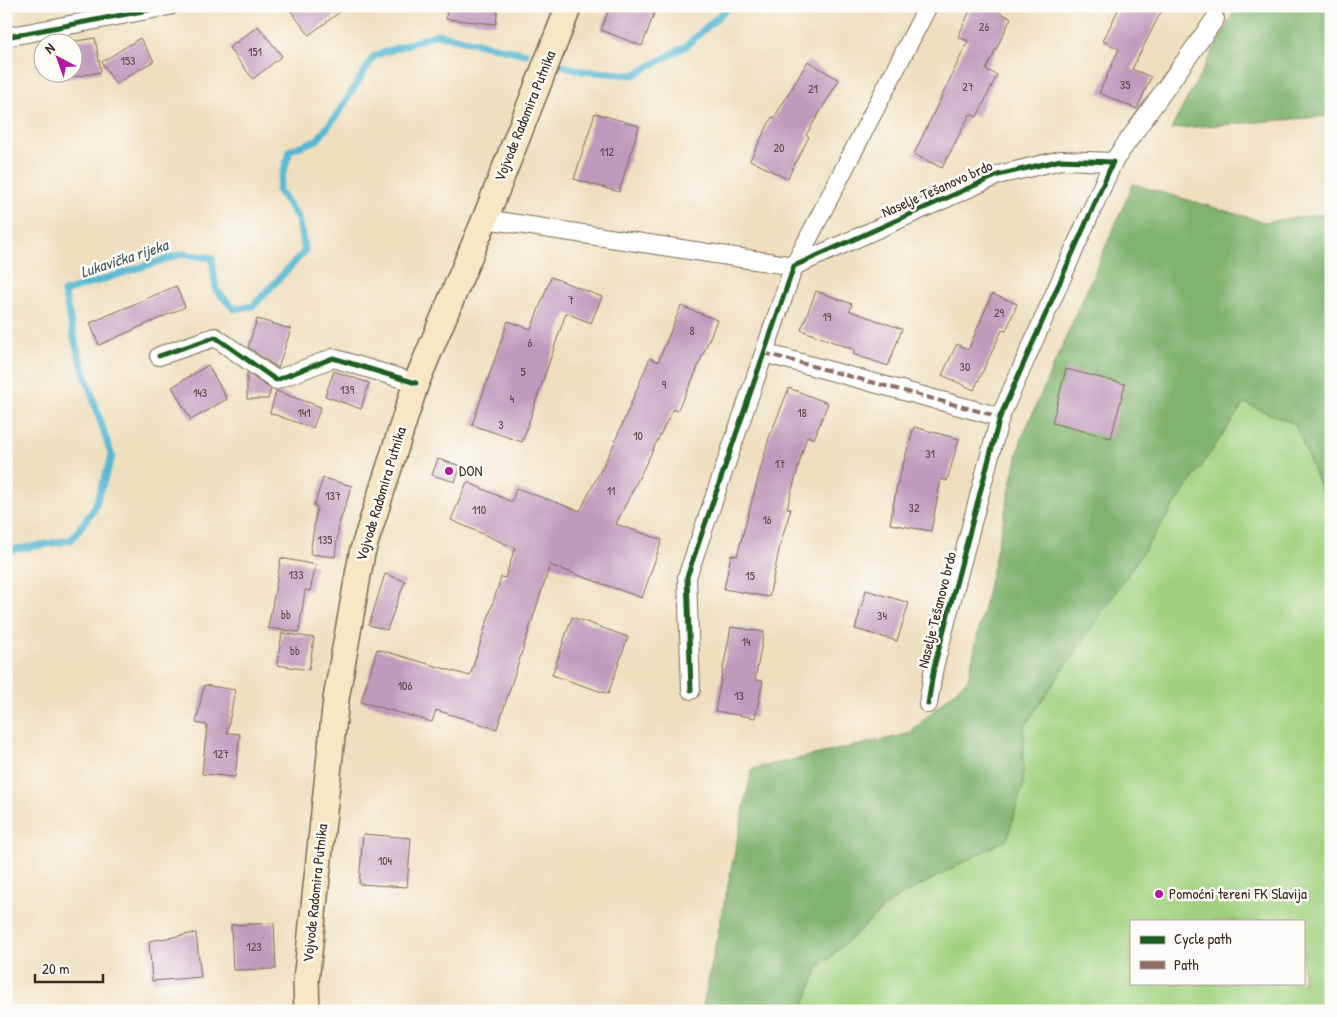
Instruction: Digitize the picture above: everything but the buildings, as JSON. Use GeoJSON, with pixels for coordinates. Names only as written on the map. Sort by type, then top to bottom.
{"type":"FeatureCollection","features":[{"type":"Feature","properties":{"kind":"main road","name":"Vojvode Radomira Putnika"},"geometry":{"type":"LineString","coordinates":[[308,1011],[306,981],[336,699],[362,552],[416,383],[569,6]]}},
{"type":"Feature","properties":{"kind":"street"},"geometry":{"type":"LineString","coordinates":[[6,37],[169,6]]}},
{"type":"Feature","properties":{"kind":"street"},"geometry":{"type":"LineString","coordinates":[[691,690],[687,577],[764,352],[794,266],[928,6]]}},
{"type":"Feature","properties":{"kind":"street","name":"Naselje Tešanovo brdo"},"geometry":{"type":"LineString","coordinates":[[928,704],[934,667],[1000,417],[1113,162],[1215,19]]}},
{"type":"Feature","properties":{"kind":"street","name":"Naselje Tešanovo brdo"},"geometry":{"type":"LineString","coordinates":[[794,266],[998,175],[1060,160],[1113,162]]}},
{"type":"Feature","properties":{"kind":"street"},"geometry":{"type":"LineString","coordinates":[[484,219],[794,266]]}},
{"type":"Feature","properties":{"kind":"street"},"geometry":{"type":"LineString","coordinates":[[159,356],[215,337],[276,380],[333,358],[416,383]]}},
{"type":"Feature","properties":{"kind":"street"},"geometry":{"type":"LineString","coordinates":[[764,352],[1000,417]]}},
{"type":"Feature","properties":{"kind":"green space"},"geometry":{"type":"Polygon","coordinates":[[[1237,6],[1331,6],[1331,116],[1171,129],[1237,6]]]}},
{"type":"Feature","properties":{"kind":"green space"},"geometry":{"type":"Polygon","coordinates":[[[1133,184],[1264,222],[1331,213],[1331,514],[1295,424],[1244,403],[1024,727],[1023,785],[1007,839],[891,901],[818,968],[802,1011],[702,1011],[752,769],[908,734],[968,679],[1021,440],[1133,184]]]}},
{"type":"Feature","properties":{"kind":"green space"},"geometry":{"type":"Polygon","coordinates":[[[1244,403],[1295,424],[1331,514],[1331,1011],[802,1011],[818,968],[895,899],[1007,839],[1023,785],[1024,727],[1244,403]]]}},
{"type":"Feature","properties":{"kind":"waterway","name":"Lukavička rijeka"},"geometry":{"type":"LineString","coordinates":[[562,65],[581,71],[634,75],[686,46],[730,6]]}},
{"type":"Feature","properties":{"kind":"waterway","name":"Lukavička rijeka"},"geometry":{"type":"LineString","coordinates":[[6,551],[71,540],[94,509],[112,457],[76,346],[64,292],[182,254],[212,258],[216,290],[234,309],[253,306],[305,251],[298,218],[278,190],[290,150],[317,140],[337,115],[374,56],[437,34],[526,54]]}},
{"type":"Feature","properties":{"kind":"marked path"},"geometry":{"type":"LineString","coordinates":[[764,353],[1000,417]]}},
{"type":"Feature","properties":{"kind":"cycle path"},"geometry":{"type":"LineString","coordinates":[[6,37],[169,6]]}},
{"type":"Feature","properties":{"kind":"cycle path"},"geometry":{"type":"LineString","coordinates":[[691,690],[687,577],[794,266],[998,175],[1061,160],[1113,162],[1000,417],[934,667],[928,704]]}},
{"type":"Feature","properties":{"kind":"cycle path"},"geometry":{"type":"LineString","coordinates":[[159,356],[215,337],[276,380],[333,358],[416,383]]}},
{"type":"Feature","properties":{"kind":"place","name":"DON"},"geometry":{"type":"Point","coordinates":[449,471]}},
{"type":"Feature","properties":{"kind":"place","name":"Pomoćni tereni FK Slavija"},"geometry":{"type":"Point","coordinates":[1159,894]}}]}
